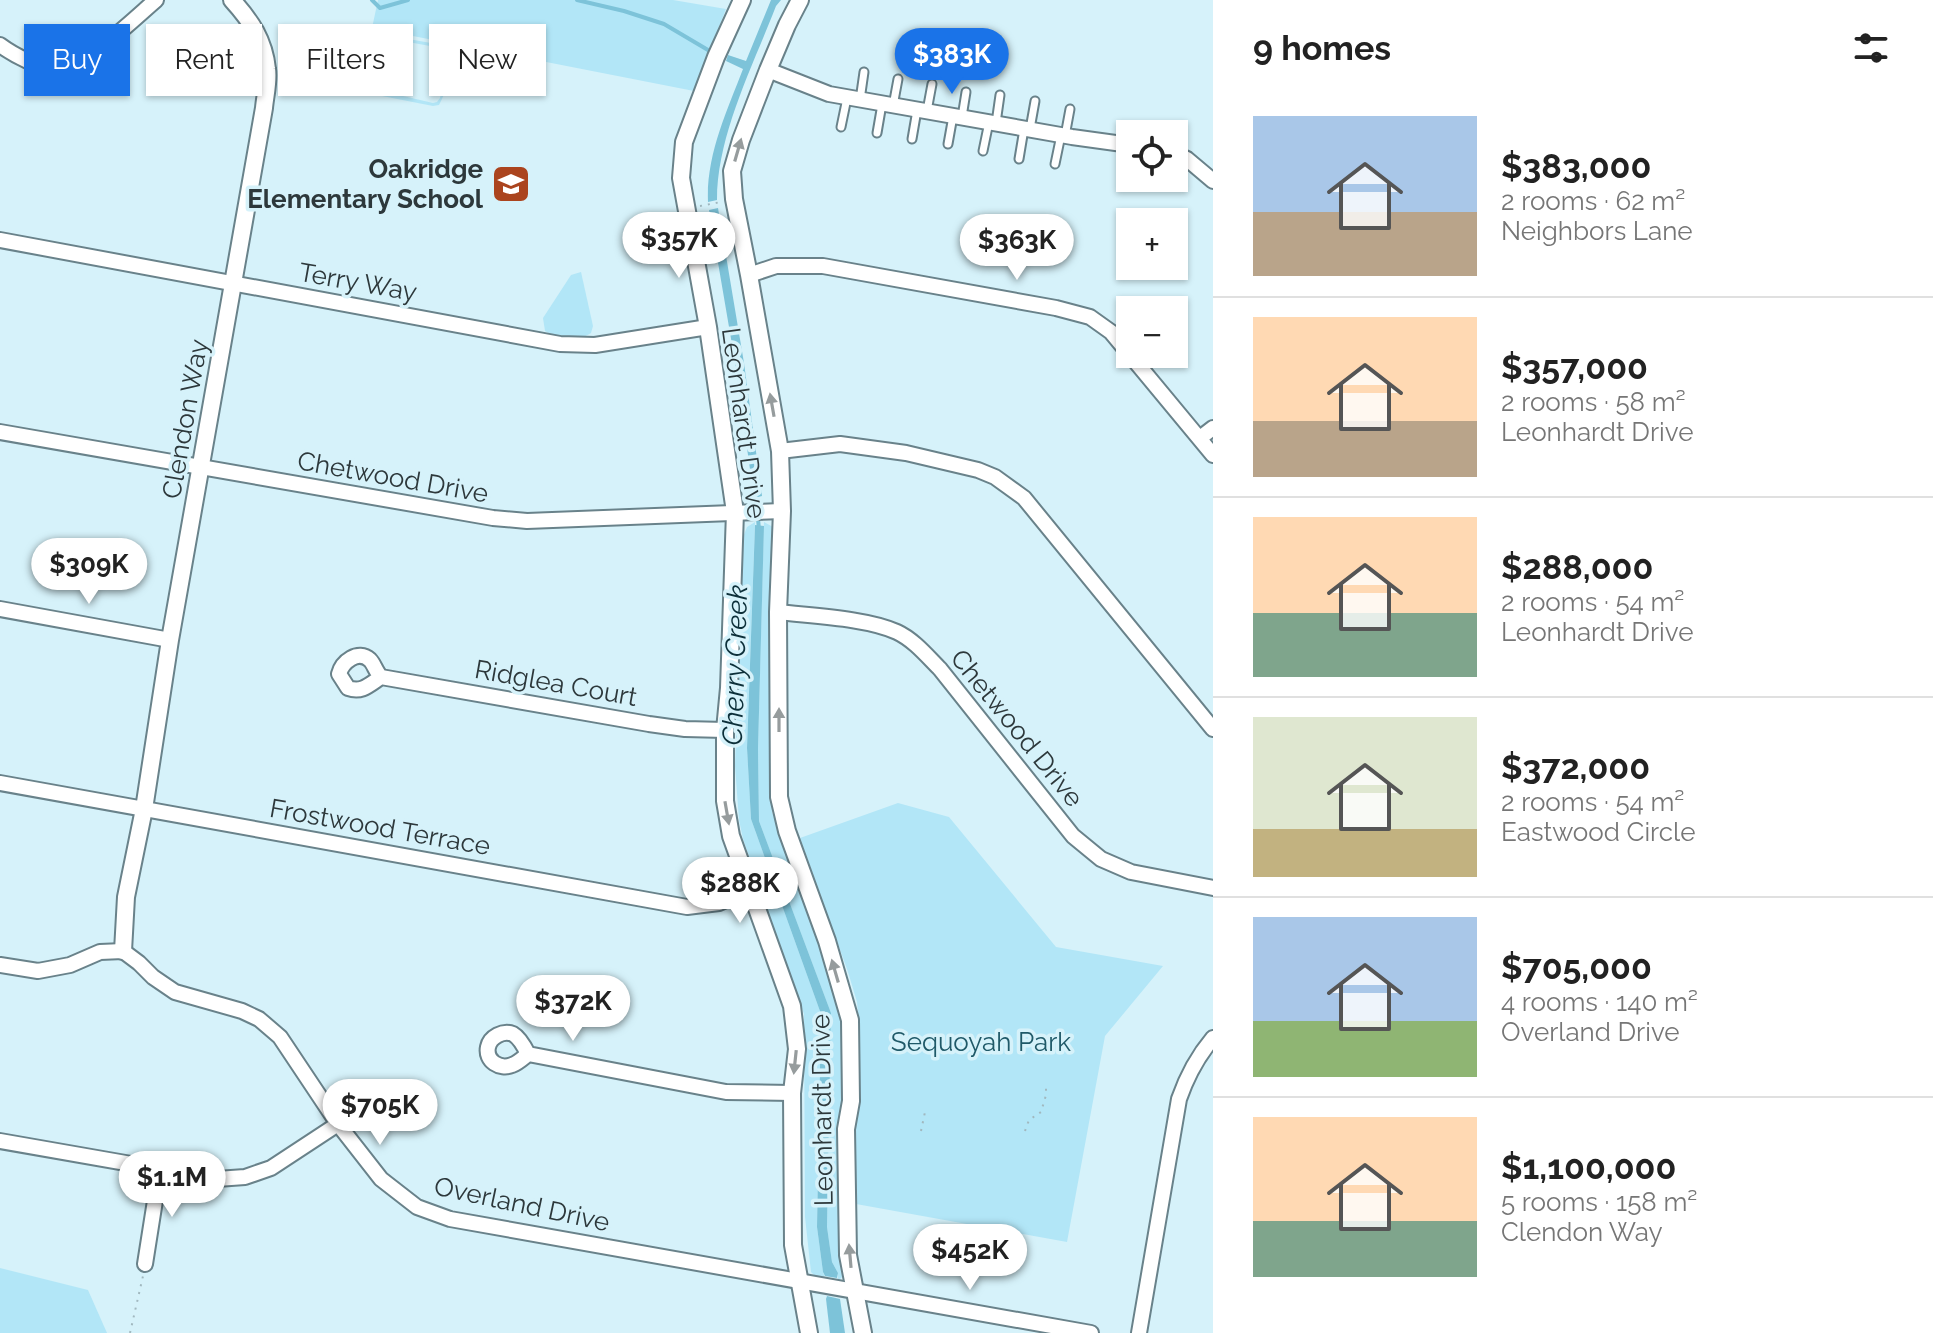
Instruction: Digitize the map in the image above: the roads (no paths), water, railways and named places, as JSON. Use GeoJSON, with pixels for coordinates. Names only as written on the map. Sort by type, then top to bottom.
{"type":"FeatureCollection","features":[{"type":"Feature","properties":{"kind":"street"},"geometry":{"type":"LineString","coordinates":[[0,45],[32,63],[56,70],[76,63],[107,42],[156,0]]}},
{"type":"Feature","properties":{"kind":"street","name":"Clendon Way"},"geometry":{"type":"LineString","coordinates":[[123,951],[126,897],[144,809],[170,640],[264,108],[267,71],[261,45],[251,22],[232,0]]}},
{"type":"Feature","properties":{"kind":"street","name":"Leonhardt Drive"},"geometry":{"type":"LineString","coordinates":[[742,0],[684,142],[681,178],[743,512],[725,730],[725,801],[731,836],[792,1006],[797,1049],[792,1093],[793,1245],[809,1333]]}},
{"type":"Feature","properties":{"kind":"street","name":"Leonhardt Drive"},"geometry":{"type":"LineString","coordinates":[[800,0],[768,70],[732,171],[734,199],[780,451],[775,511],[779,797],[787,831],[827,941],[850,1020],[851,1101],[846,1129],[848,1289],[863,1333]]}},
{"type":"Feature","properties":{"kind":"street"},"geometry":{"type":"LineString","coordinates":[[768,70],[829,94],[1116,143]]}},
{"type":"Feature","properties":{"kind":"street"},"geometry":{"type":"LineString","coordinates":[[1188,160],[1213,181]]}},
{"type":"Feature","properties":{"kind":"street","name":"Terry Way"},"geometry":{"type":"LineString","coordinates":[[0,240],[560,344],[595,345],[708,327]]}},
{"type":"Feature","properties":{"kind":"street"},"geometry":{"type":"LineString","coordinates":[[749,275],[776,266],[823,266],[1056,308],[1090,317],[1111,332],[1213,455]]}},
{"type":"Feature","properties":{"kind":"street"},"geometry":{"type":"LineString","coordinates":[[1200,438],[1213,428]]}},
{"type":"Feature","properties":{"kind":"street","name":"Chetwood Drive"},"geometry":{"type":"LineString","coordinates":[[0,432],[493,518],[527,521],[775,511]]}},
{"type":"Feature","properties":{"kind":"street"},"geometry":{"type":"LineString","coordinates":[[780,451],[840,444],[906,453],[995,477],[1024,498],[1213,729]]}},
{"type":"Feature","properties":{"kind":"street"},"geometry":{"type":"LineString","coordinates":[[0,609],[170,640]]}},
{"type":"Feature","properties":{"kind":"street","name":"Chetwood Drive"},"geometry":{"type":"LineString","coordinates":[[778,612],[855,622],[898,633],[919,647],[940,669],[1073,836],[1101,859],[1131,872],[1213,888]]}},
{"type":"Feature","properties":{"kind":"street","name":"Ridglea Court"},"geometry":{"type":"LineString","coordinates":[[381,677],[649,724],[725,730]]}},
{"type":"Feature","properties":{"kind":"street","name":"Frostwood Terrace"},"geometry":{"type":"LineString","coordinates":[[0,783],[687,907],[719,903],[749,890]]}},
{"type":"Feature","properties":{"kind":"street"},"geometry":{"type":"LineString","coordinates":[[0,965],[38,971],[70,965],[100,952],[123,951]]}},
{"type":"Feature","properties":{"kind":"street","name":"Overland Drive"},"geometry":{"type":"LineString","coordinates":[[123,951],[175,992],[242,1011],[259,1019],[280,1037],[338,1124],[381,1179],[417,1207],[465,1221],[1091,1333]]}},
{"type":"Feature","properties":{"kind":"street"},"geometry":{"type":"LineString","coordinates":[[1139,1333],[1179,1099],[1186,1078],[1213,1038]]}},
{"type":"Feature","properties":{"kind":"street"},"geometry":{"type":"LineString","coordinates":[[528,1054],[726,1092],[792,1093]]}},
{"type":"Feature","properties":{"kind":"street"},"geometry":{"type":"LineString","coordinates":[[0,1141],[217,1179],[245,1177],[271,1168],[338,1124]]}},
{"type":"Feature","properties":{"kind":"street"},"geometry":{"type":"LineString","coordinates":[[145,1264],[160,1169]]}},
{"type":"Feature","properties":{"kind":"lane"},"geometry":{"type":"LineString","coordinates":[[841,127],[864,72]]}},
{"type":"Feature","properties":{"kind":"lane"},"geometry":{"type":"LineString","coordinates":[[877,133],[898,79]]}},
{"type":"Feature","properties":{"kind":"lane"},"geometry":{"type":"LineString","coordinates":[[912,139],[932,84]]}},
{"type":"Feature","properties":{"kind":"lane"},"geometry":{"type":"LineString","coordinates":[[948,144],[966,92]]}},
{"type":"Feature","properties":{"kind":"lane"},"geometry":{"type":"LineString","coordinates":[[983,151],[1000,95]]}},
{"type":"Feature","properties":{"kind":"lane"},"geometry":{"type":"LineString","coordinates":[[1019,159],[1035,101]]}},
{"type":"Feature","properties":{"kind":"lane"},"geometry":{"type":"LineString","coordinates":[[1055,164],[1070,109]]}},
{"type":"Feature","properties":{"kind":"waterway"},"geometry":{"type":"LineString","coordinates":[[372,0],[380,8],[408,0]]}},
{"type":"Feature","properties":{"kind":"waterway"},"geometry":{"type":"LineString","coordinates":[[577,0],[664,24],[708,50]]}},
{"type":"Feature","properties":{"kind":"waterway","name":"Cherry Creek"},"geometry":{"type":"LineString","coordinates":[[756,495],[759,530]]}},
{"type":"Feature","properties":{"kind":"place","name":"Oakridge Elementary School"},"geometry":{"type":"Point","coordinates":[511,184]}},
{"type":"Feature","properties":{"kind":"park label","name":"Sequoyah Park"},"geometry":{"type":"Point","coordinates":[981,1042]}}]}
